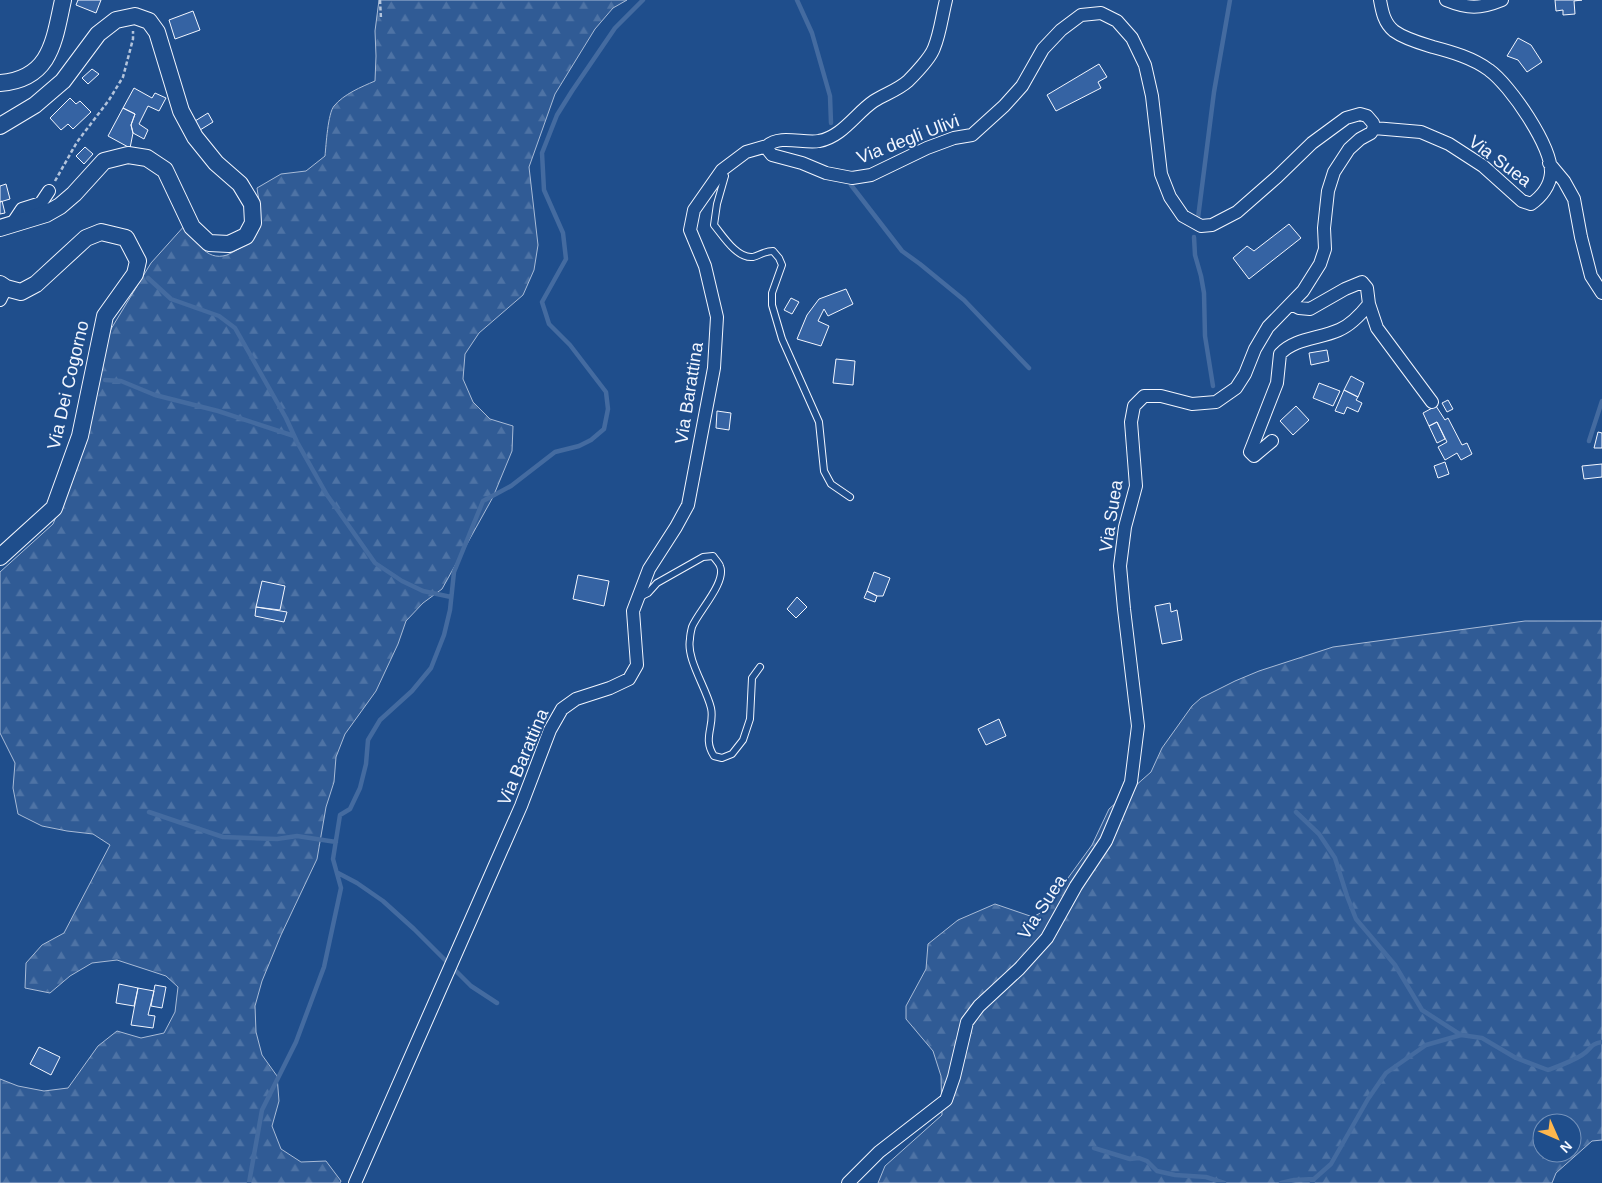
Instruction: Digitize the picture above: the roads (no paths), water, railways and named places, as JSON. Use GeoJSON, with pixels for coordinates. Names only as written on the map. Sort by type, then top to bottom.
{"type":"FeatureCollection","features":[{"type":"Feature","properties":{"kind":"street"},"geometry":{"type":"LineString","coordinates":[[0,83],[14,82],[30,75],[43,63],[52,48],[63,0]]}},
{"type":"Feature","properties":{"kind":"street","name":"Via degli Ulivi"},"geometry":{"type":"LineString","coordinates":[[946,0],[934,50],[907,82],[874,101],[848,122],[842,130],[828,138],[818,141],[781,140],[771,142],[767,146],[772,155],[802,163],[826,173],[852,178],[870,174],[927,148],[954,138],[972,134],[1004,106],[1022,86],[1043,49],[1061,30],[1081,15],[1102,13],[1117,21],[1132,38],[1145,65],[1152,96],[1161,174],[1170,197],[1183,216],[1201,226],[1212,226],[1236,212],[1277,177],[1312,142],[1346,118],[1360,114],[1367,116],[1374,124],[1374,128]]}},
{"type":"Feature","properties":{"kind":"street","name":"Via Suea"},"geometry":{"type":"LineString","coordinates":[[848,1183],[879,1152],[946,1100],[954,1077],[967,1022],[979,1006],[1019,969],[1047,938],[1076,886],[1106,841],[1131,782],[1138,726],[1120,566],[1125,527],[1136,486],[1131,422],[1134,406],[1144,396],[1161,396],[1192,404],[1216,402],[1236,388],[1268,327],[1303,291],[1320,264],[1325,249],[1324,228],[1328,191],[1334,172],[1349,149],[1360,139],[1371,133],[1374,128],[1421,132],[1449,144],[1483,166],[1522,201],[1531,204],[1538,199],[1546,188],[1551,173],[1548,154],[1534,127],[1508,88],[1489,70],[1465,57],[1414,41],[1394,30],[1384,18],[1380,0]]}},
{"type":"Feature","properties":{"kind":"street"},"geometry":{"type":"LineString","coordinates":[[1446,0],[1463,7],[1489,5],[1502,0]]}},
{"type":"Feature","properties":{"kind":"street"},"geometry":{"type":"LineString","coordinates":[[0,126],[35,105],[63,81],[98,34],[116,20],[135,16],[149,21],[157,32],[181,111],[195,137],[216,163],[240,184],[252,204],[253,223],[246,236],[229,244],[209,243],[192,227],[165,170],[147,158],[128,155],[104,161],[74,194],[53,210],[46,214],[6,226]]}},
{"type":"Feature","properties":{"kind":"street","name":"Via Barattina"},"geometry":{"type":"LineString","coordinates":[[355,1183],[521,806],[550,730],[562,709],[576,699],[610,688],[629,679],[637,665],[633,611],[649,568],[688,505],[714,368],[717,317],[705,266],[690,230],[694,210],[722,170],[746,152],[767,146]]}},
{"type":"Feature","properties":{"kind":"street"},"geometry":{"type":"LineString","coordinates":[[1549,163],[1564,181],[1574,199],[1591,276],[1602,293]]}},
{"type":"Feature","properties":{"kind":"street"},"geometry":{"type":"LineString","coordinates":[[6,226],[22,209],[41,203],[48,191]]}},
{"type":"Feature","properties":{"kind":"street","name":"Via Dei Cogorno"},"geometry":{"type":"LineString","coordinates":[[0,557],[54,508],[80,436],[105,316],[135,274],[138,261],[126,238],[100,232],[86,238],[36,284],[21,292],[2,291]]}},
{"type":"Feature","properties":{"kind":"street"},"geometry":{"type":"LineString","coordinates":[[1290,304],[1299,308],[1310,309],[1345,289],[1362,282],[1367,288],[1369,304],[1380,332],[1432,402]]}},
{"type":"Feature","properties":{"kind":"street"},"geometry":{"type":"LineString","coordinates":[[1272,441],[1254,456],[1250,452],[1277,383],[1280,354],[1291,345],[1341,330],[1357,318],[1369,304]]}},
{"type":"Feature","properties":{"kind":"lane"},"geometry":{"type":"LineString","coordinates":[[722,170],[725,176],[717,204],[714,225],[732,247],[746,257],[773,251],[779,258],[782,265],[772,292],[772,305],[782,339],[819,422],[824,471],[831,484],[850,497]]}},
{"type":"Feature","properties":{"kind":"lane"},"geometry":{"type":"LineString","coordinates":[[638,598],[648,593],[657,583],[702,556],[713,556],[721,567],[721,578],[692,628],[689,642],[690,657],[708,694],[713,717],[708,740],[710,750],[714,756],[722,758],[732,754],[742,740],[750,719],[752,678],[760,667]]}},
{"type":"Feature","properties":{"kind":"waterway"},"geometry":{"type":"LineString","coordinates":[[249,1183],[262,1110],[296,1042],[324,967],[341,888],[333,859],[340,815],[350,809],[360,788],[366,764],[368,740],[380,720],[412,691],[431,668],[444,635],[450,610],[454,572],[483,501],[511,486],[555,452],[579,446],[591,440],[604,429],[608,409],[606,392],[570,345],[549,324],[542,302],[566,259],[563,233],[544,190],[542,153],[557,115],[572,91],[615,28],[643,0]]}},
{"type":"Feature","properties":{"kind":"waterway"},"geometry":{"type":"LineString","coordinates":[[797,0],[812,33],[830,96],[831,123]]}},
{"type":"Feature","properties":{"kind":"waterway"},"geometry":{"type":"LineString","coordinates":[[1198,218],[1214,92],[1230,0]]}},
{"type":"Feature","properties":{"kind":"waterway"},"geometry":{"type":"LineString","coordinates":[[851,185],[902,251],[964,300],[1029,368]]}},
{"type":"Feature","properties":{"kind":"waterway"},"geometry":{"type":"LineString","coordinates":[[1194,237],[1195,255],[1204,293],[1205,336],[1213,386]]}},
{"type":"Feature","properties":{"kind":"waterway"},"geometry":{"type":"LineString","coordinates":[[148,278],[171,299],[219,316],[235,328],[327,495],[375,563],[402,581],[423,591],[451,597]]}},
{"type":"Feature","properties":{"kind":"waterway"},"geometry":{"type":"LineString","coordinates":[[105,380],[121,381],[155,395],[218,411],[294,436]]}},
{"type":"Feature","properties":{"kind":"waterway"},"geometry":{"type":"LineString","coordinates":[[1589,441],[1602,401]]}},
{"type":"Feature","properties":{"kind":"waterway"},"geometry":{"type":"LineString","coordinates":[[149,812],[223,837],[277,839],[297,836],[336,842]]}},
{"type":"Feature","properties":{"kind":"waterway"},"geometry":{"type":"LineString","coordinates":[[1296,812],[1319,834],[1335,858],[1356,919],[1395,965],[1422,1010],[1461,1035]]}},
{"type":"Feature","properties":{"kind":"waterway"},"geometry":{"type":"LineString","coordinates":[[338,873],[357,883],[383,901],[471,986],[497,1003]]}},
{"type":"Feature","properties":{"kind":"waterway"},"geometry":{"type":"LineString","coordinates":[[1312,1183],[1331,1164],[1368,1099],[1386,1073],[1426,1045],[1461,1035],[1482,1038],[1516,1058],[1548,1070],[1574,1060],[1593,1045],[1602,1042]]}},
{"type":"Feature","properties":{"kind":"waterway"},"geometry":{"type":"LineString","coordinates":[[1094,1148],[1130,1159],[1139,1158],[1147,1161],[1157,1171],[1175,1175],[1206,1177],[1224,1183]]}},
{"type":"Feature","properties":{"kind":"waterway"},"geometry":{"type":"LineString","coordinates":[[1281,1183],[1314,1179]]}}]}
